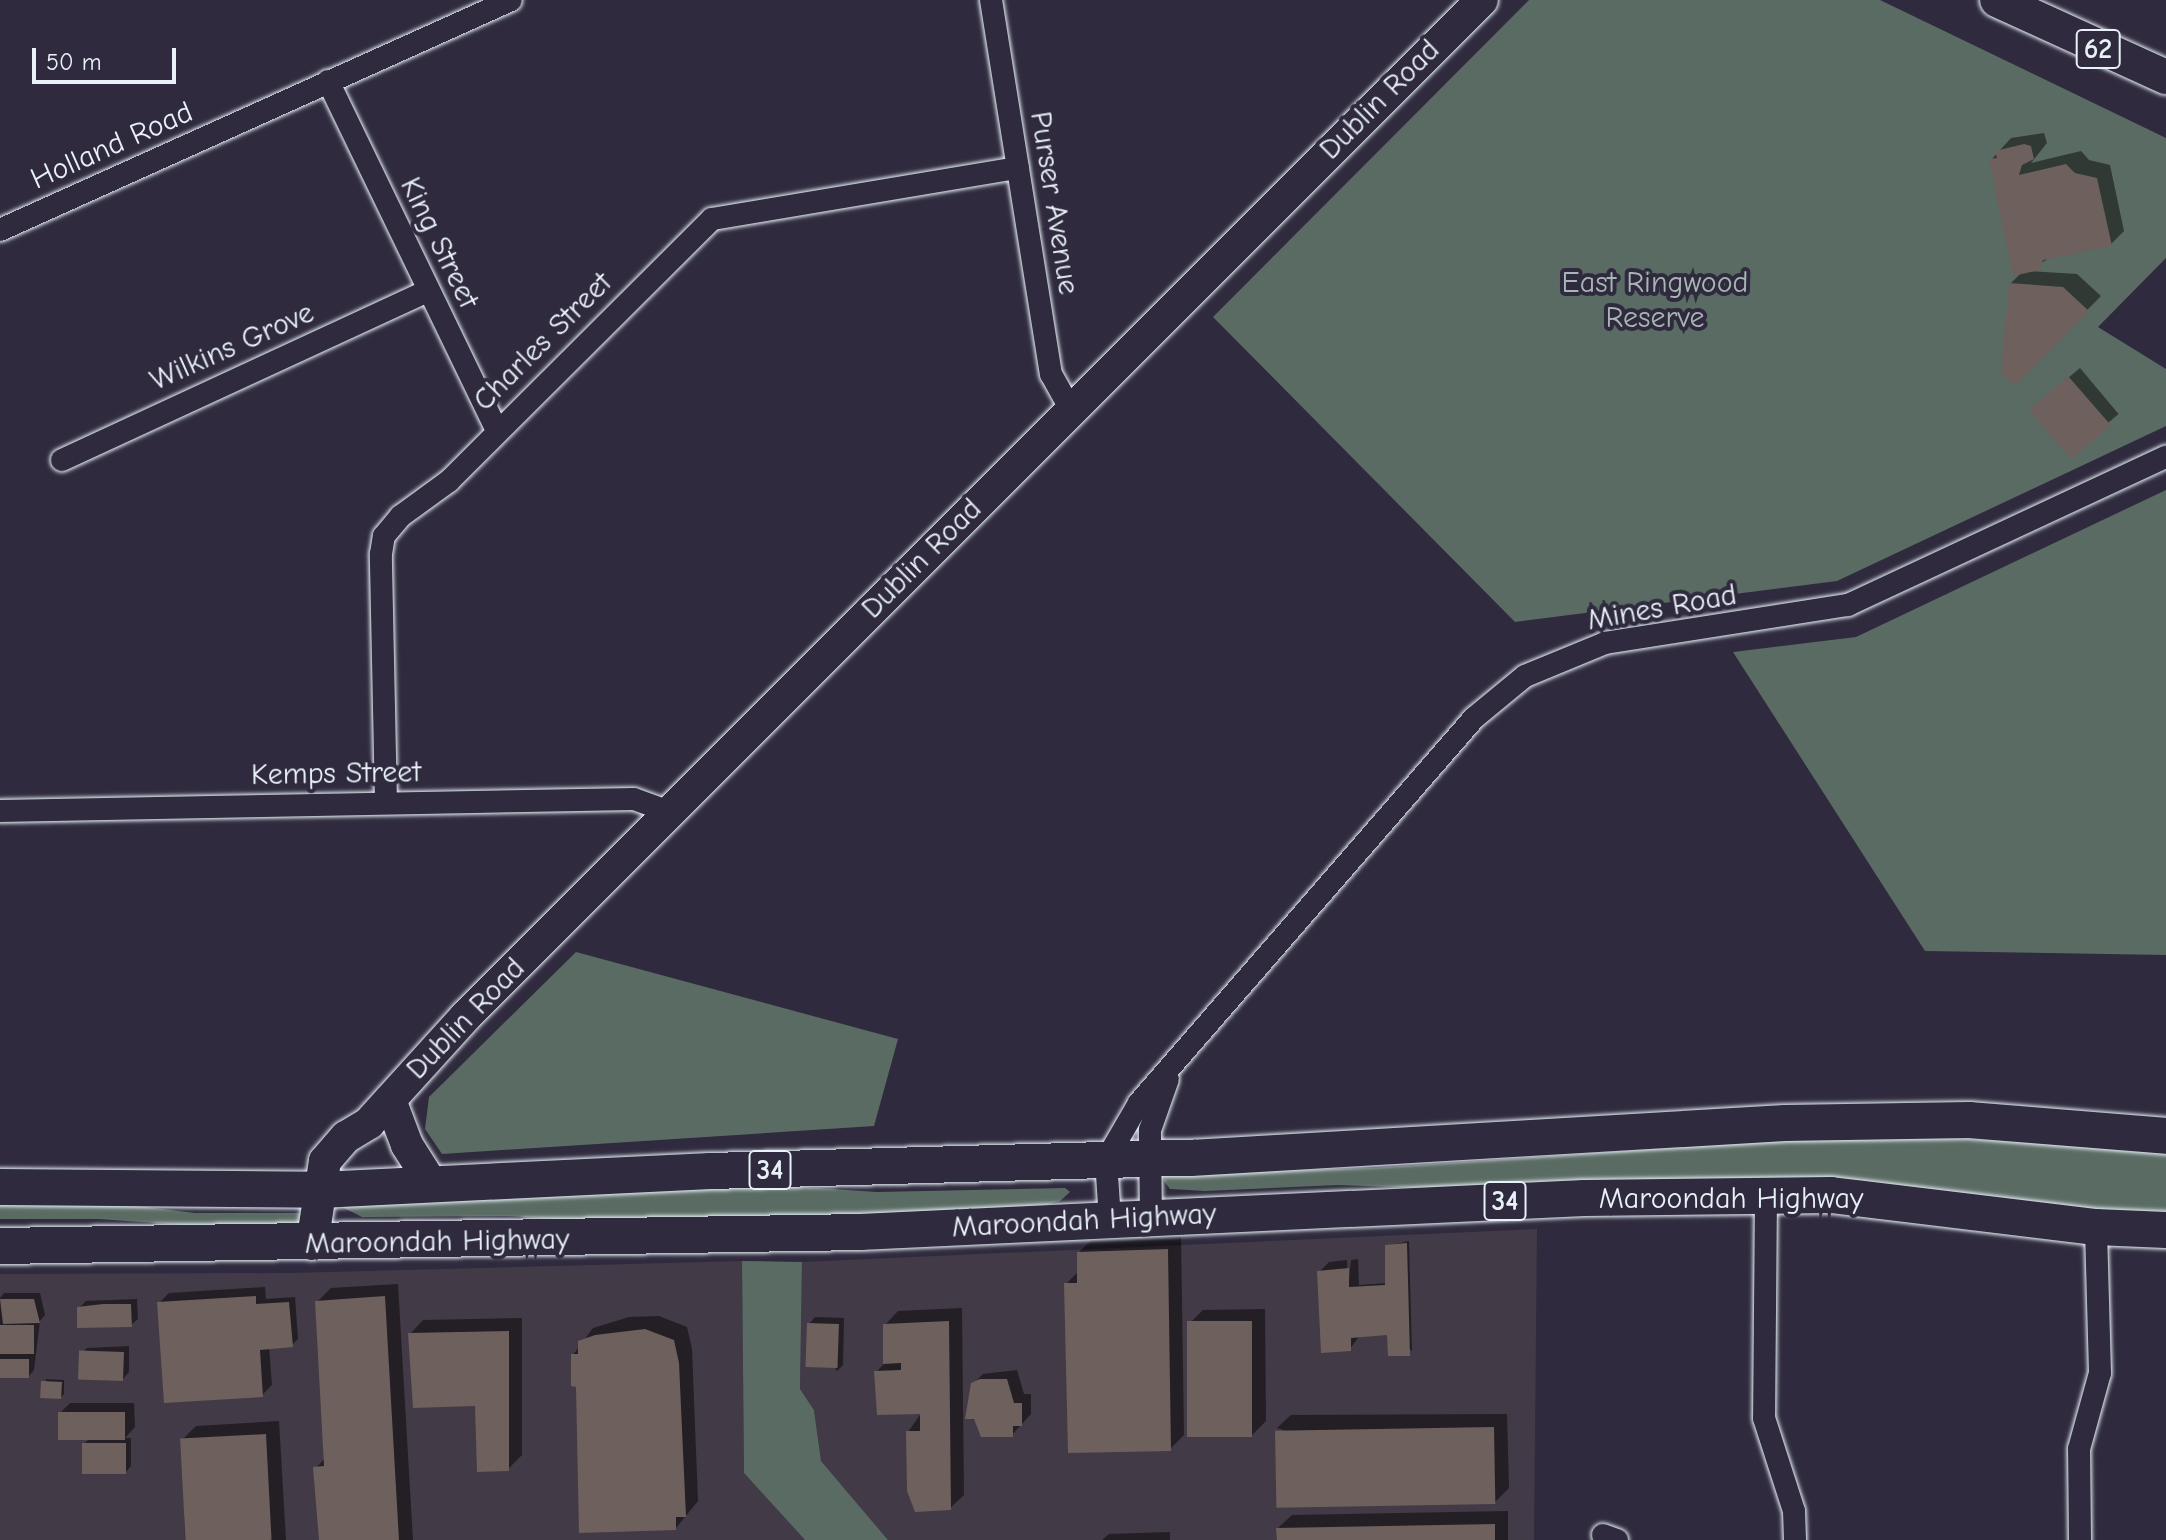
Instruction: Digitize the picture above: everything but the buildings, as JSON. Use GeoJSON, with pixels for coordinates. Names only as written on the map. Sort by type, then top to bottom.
{"type":"FeatureCollection","features":[{"type":"Feature","properties":{"kind":"highway","name":"Maroondah Highway"},"geometry":{"type":"LineString","coordinates":[[0,1187],[329,1189],[1148,1160],[1785,1123],[1969,1120],[2166,1136]]}},
{"type":"Feature","properties":{"kind":"highway","name":"Maroondah Highway"},"geometry":{"type":"LineString","coordinates":[[0,1246],[312,1244],[860,1232],[1766,1195],[1897,1201],[2096,1227],[2166,1230]]}},
{"type":"Feature","properties":{"kind":"main road","name":"Dublin Road"},"geometry":{"type":"LineString","coordinates":[[312,1244],[329,1189],[380,1112],[670,812],[1482,0]]}},
{"type":"Feature","properties":{"kind":"main road","name":"62"},"geometry":{"type":"LineString","coordinates":[[1997,0],[2166,77]]}},
{"type":"Feature","properties":{"kind":"main road"},"geometry":{"type":"LineString","coordinates":[[380,1112],[407,1145],[431,1183]]}},
{"type":"Feature","properties":{"kind":"street","name":"Holland Road"},"geometry":{"type":"LineString","coordinates":[[0,230],[511,0]]}},
{"type":"Feature","properties":{"kind":"street","name":"Purser Avenue"},"geometry":{"type":"LineString","coordinates":[[991,0],[1051,374],[1071,410]]}},
{"type":"Feature","properties":{"kind":"street","name":"King Street"},"geometry":{"type":"LineString","coordinates":[[328,81],[497,430]]}},
{"type":"Feature","properties":{"kind":"street","name":"Charles Street"},"geometry":{"type":"LineString","coordinates":[[386,803],[384,536],[449,481],[712,219],[1018,168]]}},
{"type":"Feature","properties":{"kind":"street","name":"Wilkins Grove"},"geometry":{"type":"LineString","coordinates":[[62,460],[428,291]]}},
{"type":"Feature","properties":{"kind":"street","name":"Mines Road"},"geometry":{"type":"LineString","coordinates":[[1106,1160],[1139,1103],[1171,1071],[1474,718],[1525,676],[1605,643],[1848,605],[2166,457]]}},
{"type":"Feature","properties":{"kind":"street","name":"Kemps Street"},"geometry":{"type":"LineString","coordinates":[[0,811],[634,799],[670,812]]}},
{"type":"Feature","properties":{"kind":"street","name":"Mines Road"},"geometry":{"type":"LineString","coordinates":[[1151,1218],[1148,1160],[1151,1119],[1171,1071]]}},
{"type":"Feature","properties":{"kind":"street"},"geometry":{"type":"LineString","coordinates":[[1106,1160],[1110,1220]]}},
{"type":"Feature","properties":{"kind":"street"},"geometry":{"type":"LineString","coordinates":[[1766,1195],[1764,1418],[1794,1511],[1795,1540]]}},
{"type":"Feature","properties":{"kind":"street"},"geometry":{"type":"LineString","coordinates":[[2080,1540],[2079,1449],[2100,1373],[2096,1227]]}},
{"type":"Feature","properties":{"kind":"shaded area"},"geometry":{"type":"Polygon","coordinates":[[[1537,1229],[1534,1540],[888,1540],[821,1461],[814,1410],[800,1389],[802,1262],[1537,1229]]]}},
{"type":"Feature","properties":{"kind":"shaded area"},"geometry":{"type":"Polygon","coordinates":[[[742,1261],[744,1473],[805,1540],[0,1540],[0,1274],[291,1273],[742,1261]]]}},
{"type":"Feature","properties":{"kind":"green space","name":"East Ringwood Reserve"},"geometry":{"type":"Polygon","coordinates":[[[1529,0],[1880,0],[2166,138],[2166,258],[2098,327],[2166,369],[2166,426],[1837,581],[1515,622],[1213,317],[1529,0]]]}},
{"type":"Feature","properties":{"kind":"green space"},"geometry":{"type":"Polygon","coordinates":[[[2166,490],[2166,955],[1925,951],[1733,652],[1856,637],[2166,490]]]}},
{"type":"Feature","properties":{"kind":"green space"},"geometry":{"type":"Polygon","coordinates":[[[576,952],[898,1039],[874,1126],[442,1154],[425,1129],[429,1097],[576,952]]]}},
{"type":"Feature","properties":{"kind":"green space"},"geometry":{"type":"Polygon","coordinates":[[[1816,1138],[1968,1139],[2166,1151],[2166,1213],[1338,1185],[1205,1191],[1170,1189],[1164,1181],[1166,1174],[1373,1168],[1816,1138]]]}},
{"type":"Feature","properties":{"kind":"green space"},"geometry":{"type":"Polygon","coordinates":[[[786,1186],[877,1192],[1065,1188],[1070,1192],[1060,1201],[1032,1208],[637,1224],[506,1216],[362,1217],[340,1206],[340,1202],[786,1186]]]}},
{"type":"Feature","properties":{"kind":"green space"},"geometry":{"type":"Polygon","coordinates":[[[0,1201],[120,1204],[195,1213],[303,1213],[302,1220],[286,1227],[244,1229],[98,1219],[0,1219],[0,1201]]]}},
{"type":"Feature","properties":{"kind":"green space"},"geometry":{"type":"Polygon","coordinates":[[[742,1261],[802,1262],[800,1389],[814,1410],[821,1461],[888,1540],[805,1540],[744,1473],[742,1261]]]}}]}
